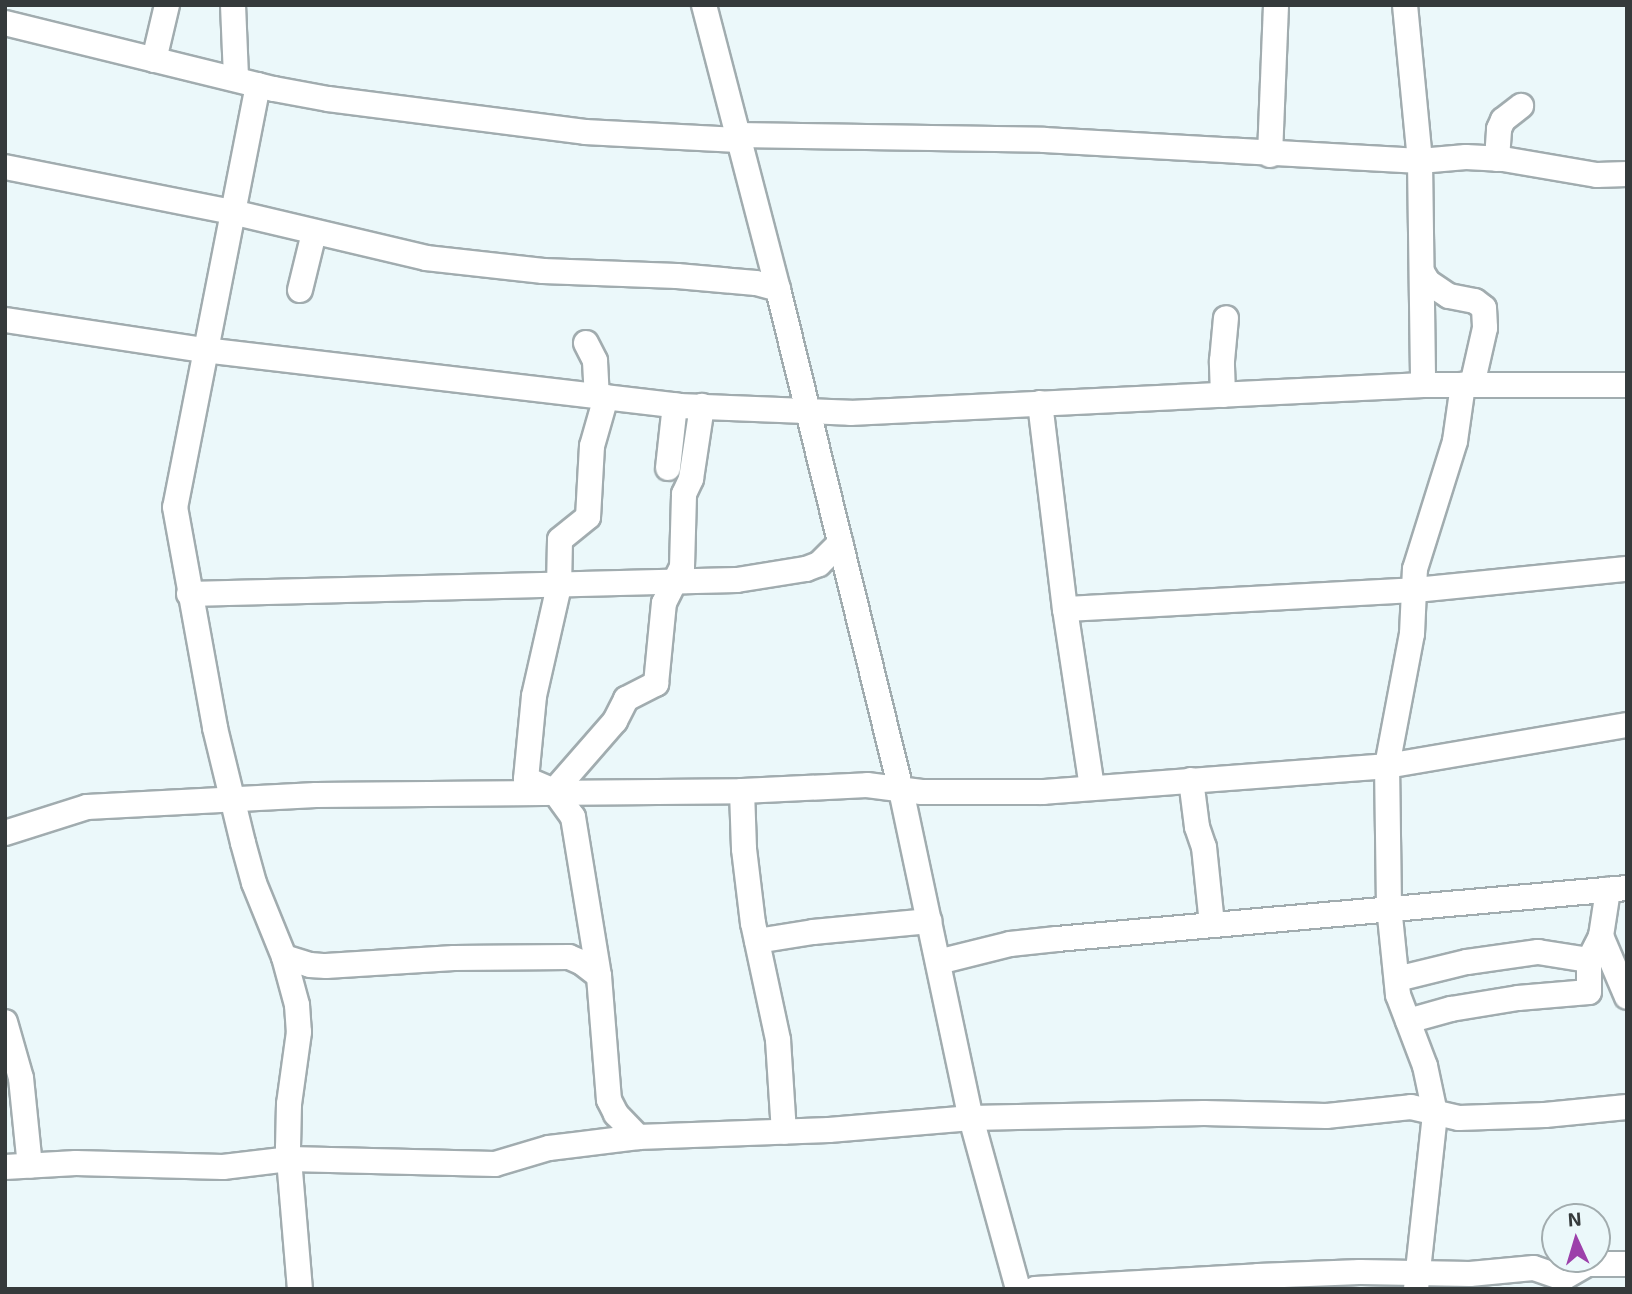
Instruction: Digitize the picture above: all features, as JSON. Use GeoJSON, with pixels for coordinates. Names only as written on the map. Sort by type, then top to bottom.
{"type":"FeatureCollection","features":[{"type":"Feature","properties":{"kind":"street"},"geometry":{"type":"LineString","coordinates":[[154,60],[166,5]]}},
{"type":"Feature","properties":{"kind":"street"},"geometry":{"type":"LineString","coordinates":[[233,5],[247,81],[252,129],[232,212],[175,507],[215,728],[254,883],[284,957],[297,1005],[299,1032],[289,1104],[289,1158],[300,1289]]}},
{"type":"Feature","properties":{"kind":"street"},"geometry":{"type":"LineString","coordinates":[[704,5],[778,289],[901,790],[971,1118],[1018,1289]]}},
{"type":"Feature","properties":{"kind":"street"},"geometry":{"type":"LineString","coordinates":[[1270,155],[1276,5]]}},
{"type":"Feature","properties":{"kind":"street"},"geometry":{"type":"LineString","coordinates":[[1405,5],[1420,161],[1423,385]]}},
{"type":"Feature","properties":{"kind":"street"},"geometry":{"type":"LineString","coordinates":[[5,23],[154,60],[353,102],[584,132],[738,138],[1044,140],[1270,155],[1420,161],[1497,159],[1597,175],[1627,174]]}},
{"type":"Feature","properties":{"kind":"street"},"geometry":{"type":"LineString","coordinates":[[1497,159],[1499,129],[1503,120],[1521,106]]}},
{"type":"Feature","properties":{"kind":"street"},"geometry":{"type":"LineString","coordinates":[[5,167],[232,212],[426,258],[487,266],[652,274],[755,283],[778,289]]}},
{"type":"Feature","properties":{"kind":"street"},"geometry":{"type":"LineString","coordinates":[[300,290],[314,233]]}},
{"type":"Feature","properties":{"kind":"street"},"geometry":{"type":"LineString","coordinates":[[1416,1281],[1435,1113],[1424,1066],[1398,996],[1389,907],[1387,766],[1412,634],[1420,548],[1455,440],[1467,385],[1485,328],[1484,309],[1480,303],[1442,292],[1422,272]]}},
{"type":"Feature","properties":{"kind":"street"},"geometry":{"type":"LineString","coordinates":[[1223,395],[1222,361],[1226,318]]}},
{"type":"Feature","properties":{"kind":"street"},"geometry":{"type":"LineString","coordinates":[[5,320],[204,350],[601,397],[675,405],[808,411],[850,412],[1423,385],[1627,385]]}},
{"type":"Feature","properties":{"kind":"street"},"geometry":{"type":"LineString","coordinates":[[586,343],[595,361],[601,397],[592,446],[589,517],[560,540],[559,586],[534,696],[526,779],[554,791],[573,817],[599,976],[609,1100],[616,1114],[638,1137]]}},
{"type":"Feature","properties":{"kind":"street"},"geometry":{"type":"LineString","coordinates":[[1040,403],[1065,609],[1092,788]]}},
{"type":"Feature","properties":{"kind":"street"},"geometry":{"type":"LineString","coordinates":[[668,468],[675,405]]}},
{"type":"Feature","properties":{"kind":"street"},"geometry":{"type":"LineString","coordinates":[[554,791],[615,721],[626,699],[656,684],[664,603],[676,583],[683,561],[684,494],[691,479],[702,406]]}},
{"type":"Feature","properties":{"kind":"street"},"geometry":{"type":"LineString","coordinates":[[189,594],[737,580],[806,569],[819,564],[840,543]]}},
{"type":"Feature","properties":{"kind":"street"},"geometry":{"type":"LineString","coordinates":[[1065,609],[1415,590],[1627,569]]}},
{"type":"Feature","properties":{"kind":"street"},"geometry":{"type":"LineString","coordinates":[[5,833],[87,807],[233,799],[554,791],[742,791],[867,785],[901,790],[995,793],[1092,788],[1387,766],[1627,725]]}},
{"type":"Feature","properties":{"kind":"street"},"geometry":{"type":"LineString","coordinates":[[1191,780],[1197,827],[1204,847],[1212,925]]}},
{"type":"Feature","properties":{"kind":"street"},"geometry":{"type":"LineString","coordinates":[[742,791],[744,849],[757,941],[778,1040],[784,1132]]}},
{"type":"Feature","properties":{"kind":"street"},"geometry":{"type":"LineString","coordinates":[[938,962],[1010,944],[1389,907],[1617,889],[1601,936],[1589,960],[1589,992],[1518,998],[1451,1009],[1408,1021]]}},
{"type":"Feature","properties":{"kind":"street"},"geometry":{"type":"LineString","coordinates":[[757,941],[813,932],[929,921]]}},
{"type":"Feature","properties":{"kind":"street"},"geometry":{"type":"LineString","coordinates":[[1601,936],[1627,997]]}},
{"type":"Feature","properties":{"kind":"street"},"geometry":{"type":"LineString","coordinates":[[1397,979],[1467,962],[1538,952],[1589,960]]}},
{"type":"Feature","properties":{"kind":"street"},"geometry":{"type":"LineString","coordinates":[[284,957],[310,965],[326,966],[454,958],[569,957],[581,962],[599,976]]}},
{"type":"Feature","properties":{"kind":"street"},"geometry":{"type":"LineString","coordinates":[[5,1022],[21,1078],[17,1166],[76,1163],[223,1167],[289,1158],[495,1164],[548,1147],[638,1137],[784,1132],[971,1118],[1204,1113],[1326,1116],[1410,1107],[1459,1118],[1627,1107]]}},
{"type":"Feature","properties":{"kind":"street"},"geometry":{"type":"LineString","coordinates":[[1035,1289],[1265,1282],[1416,1281],[1534,1268],[1563,1278],[1587,1264],[1627,1264]]}}]}
